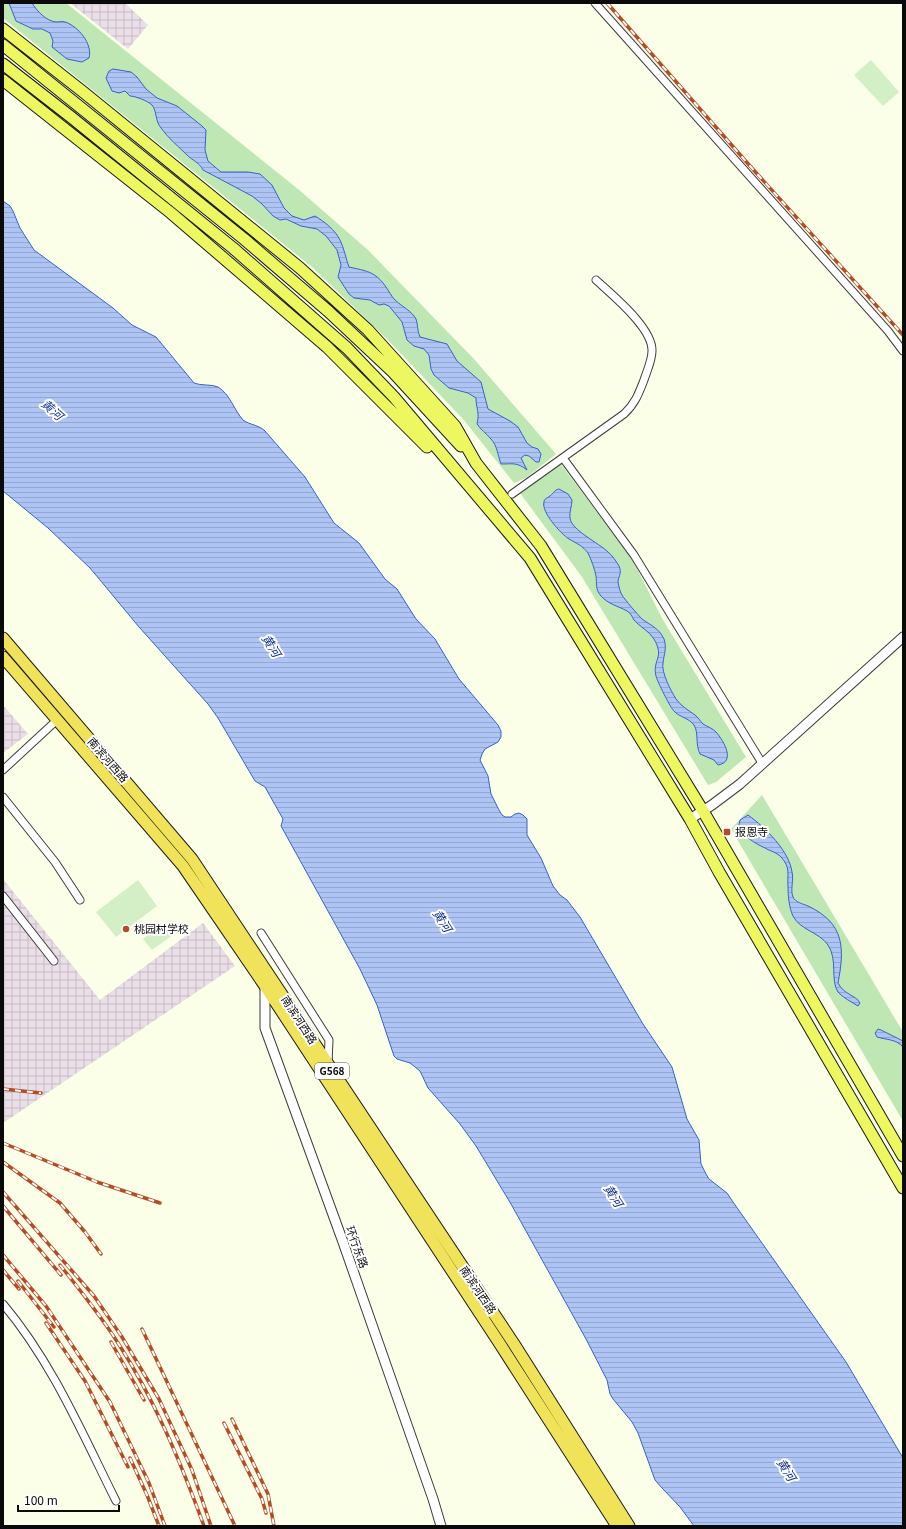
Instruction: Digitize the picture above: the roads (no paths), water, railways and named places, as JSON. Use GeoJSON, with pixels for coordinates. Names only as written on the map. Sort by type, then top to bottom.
{"type":"FeatureCollection","features":[{"type":"Feature","properties":{"kind":"highway","name":"南滨河西路"},"geometry":{"type":"LineString","coordinates":[[3,638],[192,859],[514,1344],[629,1526]]}},
{"type":"Feature","properties":{"kind":"highway","name":"南滨河西路"},"geometry":{"type":"LineString","coordinates":[[3,657],[183,866],[265,986],[490,1328],[617,1526]]}},
{"type":"Feature","properties":{"kind":"main road"},"geometry":{"type":"LineString","coordinates":[[3,29],[82,91],[300,268],[368,330],[455,426],[476,463]]}},
{"type":"Feature","properties":{"kind":"main road"},"geometry":{"type":"LineString","coordinates":[[3,45],[244,238],[349,330],[393,372],[476,463],[541,546],[703,811],[903,1156]]}},
{"type":"Feature","properties":{"kind":"main road"},"geometry":{"type":"LineString","coordinates":[[3,64],[233,248],[347,348],[394,397],[530,558],[690,819],[719,872],[903,1188]]}},
{"type":"Feature","properties":{"kind":"main road"},"geometry":{"type":"LineString","coordinates":[[3,80],[171,213],[327,347],[426,445],[465,491],[492,513]]}},
{"type":"Feature","properties":{"kind":"street"},"geometry":{"type":"LineString","coordinates":[[595,3],[877,319],[903,351]]}},
{"type":"Feature","properties":{"kind":"street"},"geometry":{"type":"LineString","coordinates":[[512,494],[632,407],[636,400],[648,369],[652,350],[649,339],[638,320],[596,280]]}},
{"type":"Feature","properties":{"kind":"street"},"geometry":{"type":"LineString","coordinates":[[563,458],[634,555],[762,764]]}},
{"type":"Feature","properties":{"kind":"street"},"geometry":{"type":"LineString","coordinates":[[690,819],[740,784],[903,637]]}},
{"type":"Feature","properties":{"kind":"street"},"geometry":{"type":"LineString","coordinates":[[3,770],[57,720]]}},
{"type":"Feature","properties":{"kind":"street"},"geometry":{"type":"LineString","coordinates":[[3,797],[55,862],[80,900]]}},
{"type":"Feature","properties":{"kind":"street"},"geometry":{"type":"LineString","coordinates":[[3,896],[54,960]]}},
{"type":"Feature","properties":{"kind":"street"},"geometry":{"type":"LineString","coordinates":[[261,933],[329,1040],[328,1065]]}},
{"type":"Feature","properties":{"kind":"street","name":"环行东路"},"geometry":{"type":"LineString","coordinates":[[270,975],[265,986],[265,1028],[346,1250],[433,1499],[441,1526]]}},
{"type":"Feature","properties":{"kind":"street"},"geometry":{"type":"LineString","coordinates":[[3,1304],[45,1361],[116,1501]]}},
{"type":"Feature","properties":{"kind":"water"},"geometry":{"type":"Polygon","coordinates":[[[9,3],[32,3],[45,18],[56,22],[65,22],[75,27],[87,42],[90,53],[89,58],[82,62],[67,59],[52,47],[53,41],[50,33],[42,29],[33,29],[16,21],[9,3]]]}},
{"type":"Feature","properties":{"kind":"water"},"geometry":{"type":"Polygon","coordinates":[[[113,69],[131,72],[146,89],[157,98],[177,106],[202,126],[206,130],[205,150],[208,161],[221,172],[248,172],[260,174],[272,185],[284,208],[292,216],[304,220],[315,216],[329,226],[343,246],[349,267],[370,272],[378,278],[392,297],[414,316],[417,321],[420,337],[447,344],[457,361],[481,382],[488,409],[518,427],[527,443],[538,449],[541,454],[539,462],[536,462],[529,456],[525,455],[521,458],[527,470],[518,465],[501,464],[493,441],[477,424],[478,413],[476,398],[468,393],[449,388],[434,375],[431,369],[429,355],[424,349],[414,346],[407,340],[402,322],[389,306],[384,304],[379,305],[370,300],[354,298],[349,294],[338,277],[341,265],[337,250],[326,236],[317,229],[301,226],[286,219],[280,220],[273,216],[252,196],[203,170],[200,165],[187,155],[164,132],[159,125],[152,105],[141,99],[130,96],[125,91],[119,93],[112,91],[106,78],[109,71],[113,69]]]}},
{"type":"Feature","properties":{"kind":"water","name":"黄河"},"geometry":{"type":"Polygon","coordinates":[[[3,201],[10,206],[20,228],[34,250],[113,308],[132,325],[156,337],[194,383],[218,387],[226,394],[243,420],[260,427],[265,431],[305,477],[334,523],[359,543],[385,579],[397,589],[416,619],[435,639],[459,679],[498,725],[501,731],[501,737],[498,742],[485,749],[480,760],[488,776],[491,794],[499,810],[505,817],[511,817],[519,813],[527,819],[527,835],[541,858],[553,886],[560,895],[567,900],[580,917],[643,1024],[672,1067],[687,1119],[699,1140],[701,1164],[706,1174],[709,1179],[727,1193],[846,1362],[903,1458],[903,1526],[694,1526],[680,1507],[655,1480],[638,1433],[632,1422],[610,1394],[607,1380],[586,1339],[511,1204],[476,1146],[460,1124],[428,1088],[420,1071],[410,1063],[397,1059],[394,1056],[377,1005],[360,969],[281,826],[283,819],[265,787],[255,781],[218,718],[208,704],[139,627],[90,568],[48,528],[3,491],[3,201]]]}},
{"type":"Feature","properties":{"kind":"water"},"geometry":{"type":"Polygon","coordinates":[[[559,489],[568,494],[572,500],[570,518],[575,527],[604,548],[614,558],[619,566],[620,572],[618,582],[624,597],[642,619],[657,629],[662,635],[665,645],[663,671],[669,686],[680,704],[719,736],[727,751],[726,760],[723,763],[718,765],[714,760],[700,754],[694,725],[672,709],[656,676],[655,671],[658,651],[654,639],[634,620],[628,612],[610,603],[601,596],[597,589],[593,564],[588,553],[582,547],[569,539],[548,517],[544,506],[544,501],[559,489]]]}},
{"type":"Feature","properties":{"kind":"water"},"geometry":{"type":"Polygon","coordinates":[[[748,815],[762,826],[782,848],[790,864],[792,872],[792,894],[794,899],[797,902],[820,913],[829,920],[835,928],[841,947],[838,983],[843,990],[858,1000],[860,1003],[858,1006],[838,992],[834,982],[833,957],[828,945],[820,937],[800,925],[793,916],[789,897],[788,871],[784,861],[777,854],[754,842],[738,829],[740,820],[748,815]]]}},
{"type":"Feature","properties":{"kind":"water"},"geometry":{"type":"Polygon","coordinates":[[[878,1029],[903,1041],[903,1047],[894,1041],[877,1037],[875,1033],[878,1029]]]}},
{"type":"Feature","properties":{"kind":"railway"},"geometry":{"type":"LineString","coordinates":[[607,3],[750,166],[903,335]]}},
{"type":"Feature","properties":{"kind":"railway"},"geometry":{"type":"LineString","coordinates":[[3,1089],[41,1093]]}},
{"type":"Feature","properties":{"kind":"railway"},"geometry":{"type":"LineString","coordinates":[[3,1143],[97,1182],[160,1203]]}},
{"type":"Feature","properties":{"kind":"railway"},"geometry":{"type":"LineString","coordinates":[[3,1162],[60,1203],[85,1232],[101,1254]]}},
{"type":"Feature","properties":{"kind":"railway"},"geometry":{"type":"LineString","coordinates":[[3,1192],[94,1296],[122,1337],[159,1399],[192,1470],[211,1526]]}},
{"type":"Feature","properties":{"kind":"railway"},"geometry":{"type":"LineString","coordinates":[[3,1206],[61,1275]]}},
{"type":"Feature","properties":{"kind":"railway"},"geometry":{"type":"LineString","coordinates":[[3,1255],[46,1306],[110,1402],[149,1483],[165,1526]]}},
{"type":"Feature","properties":{"kind":"railway"},"geometry":{"type":"LineString","coordinates":[[60,1265],[105,1323],[144,1387],[176,1455],[204,1526]]}},
{"type":"Feature","properties":{"kind":"railway"},"geometry":{"type":"LineString","coordinates":[[3,1270],[19,1289]]}},
{"type":"Feature","properties":{"kind":"railway"},"geometry":{"type":"LineString","coordinates":[[18,1281],[54,1327]]}},
{"type":"Feature","properties":{"kind":"railway"},"geometry":{"type":"LineString","coordinates":[[46,1323],[85,1381],[128,1467]]}},
{"type":"Feature","properties":{"kind":"railway"},"geometry":{"type":"LineString","coordinates":[[142,1329],[235,1526]]}},
{"type":"Feature","properties":{"kind":"railway"},"geometry":{"type":"LineString","coordinates":[[111,1342],[144,1400]]}},
{"type":"Feature","properties":{"kind":"railway"},"geometry":{"type":"LineString","coordinates":[[232,1419],[268,1494],[274,1526]]}},
{"type":"Feature","properties":{"kind":"railway"},"geometry":{"type":"LineString","coordinates":[[224,1423],[262,1499],[266,1513]]}},
{"type":"Feature","properties":{"kind":"railway"},"geometry":{"type":"LineString","coordinates":[[130,1458],[159,1526]]}},
{"type":"Feature","properties":{"kind":"place","name":"报恩寺"},"geometry":{"type":"Point","coordinates":[727,832]}},
{"type":"Feature","properties":{"kind":"place","name":"桃园村学校"},"geometry":{"type":"Point","coordinates":[126,929]}}]}
